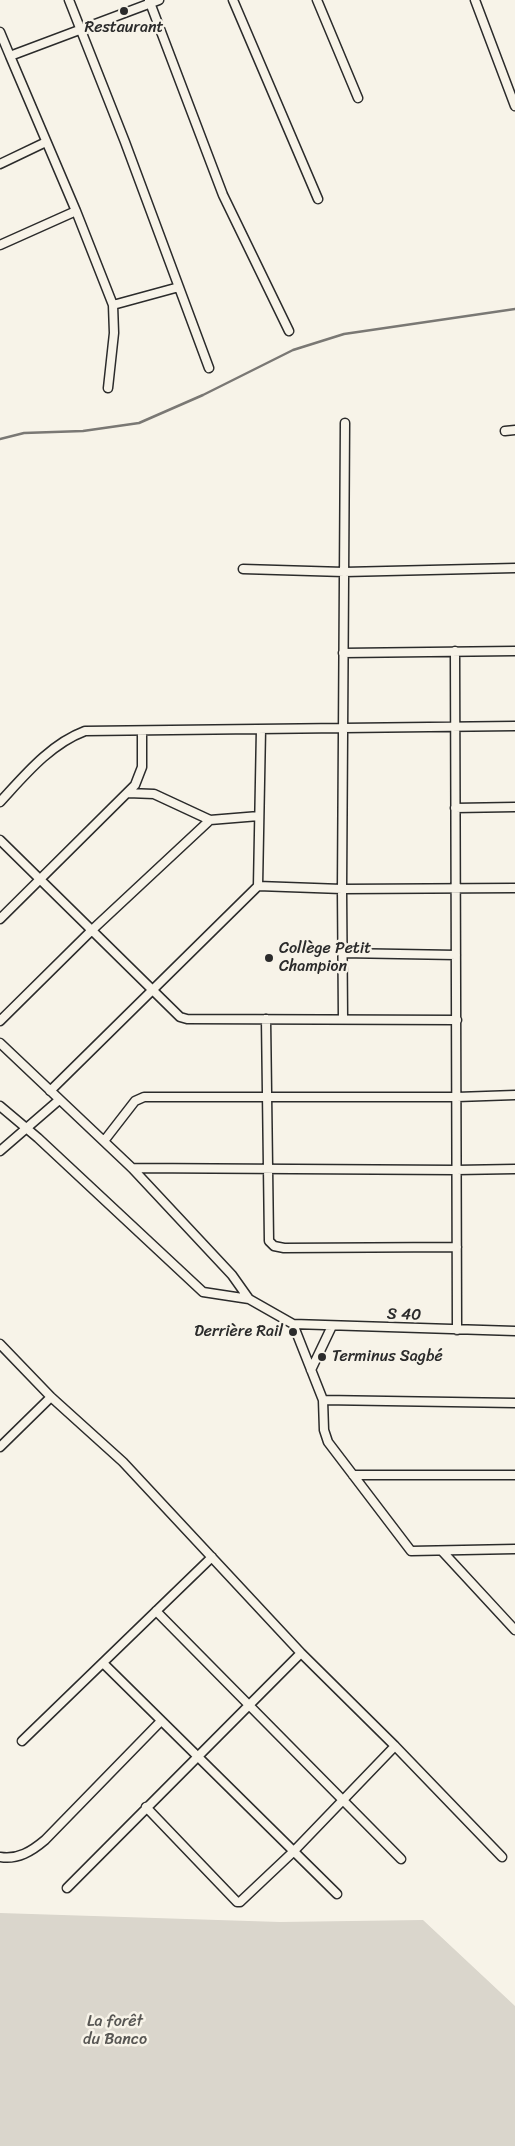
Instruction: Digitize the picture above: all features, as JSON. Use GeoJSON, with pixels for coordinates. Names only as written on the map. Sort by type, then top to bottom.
{"type":"FeatureCollection","features":[{"type":"Feature","properties":{"kind":"street"},"geometry":{"type":"LineString","coordinates":[[69,0],[209,368]]}},
{"type":"Feature","properties":{"kind":"street"},"geometry":{"type":"LineString","coordinates":[[10,56],[159,0]]}},
{"type":"Feature","properties":{"kind":"street"},"geometry":{"type":"LineString","coordinates":[[233,0],[318,199]]}},
{"type":"Feature","properties":{"kind":"street"},"geometry":{"type":"LineString","coordinates":[[317,0],[358,98]]}},
{"type":"Feature","properties":{"kind":"street"},"geometry":{"type":"LineString","coordinates":[[475,0],[515,106]]}},
{"type":"Feature","properties":{"kind":"street"},"geometry":{"type":"LineString","coordinates":[[150,2],[223,195],[288,331]]}},
{"type":"Feature","properties":{"kind":"street"},"geometry":{"type":"LineString","coordinates":[[0,32],[76,211],[113,305],[114,333],[108,388]]}},
{"type":"Feature","properties":{"kind":"street"},"geometry":{"type":"LineString","coordinates":[[0,164],[46,142]]}},
{"type":"Feature","properties":{"kind":"street"},"geometry":{"type":"LineString","coordinates":[[0,245],[76,211]]}},
{"type":"Feature","properties":{"kind":"street"},"geometry":{"type":"LineString","coordinates":[[113,305],[180,288]]}},
{"type":"Feature","properties":{"kind":"street"},"geometry":{"type":"LineString","coordinates":[[343,1019],[345,423]]}},
{"type":"Feature","properties":{"kind":"street"},"geometry":{"type":"LineString","coordinates":[[504,431],[515,430]]}},
{"type":"Feature","properties":{"kind":"street"},"geometry":{"type":"LineString","coordinates":[[243,568],[344,572],[515,568]]}},
{"type":"Feature","properties":{"kind":"street"},"geometry":{"type":"LineString","coordinates":[[455,651],[457,1330]]}},
{"type":"Feature","properties":{"kind":"street"},"geometry":{"type":"LineString","coordinates":[[344,653],[515,651]]}},
{"type":"Feature","properties":{"kind":"street"},"geometry":{"type":"LineString","coordinates":[[0,802],[45,757],[74,735],[85,732],[515,726]]}},
{"type":"Feature","properties":{"kind":"street"},"geometry":{"type":"LineString","coordinates":[[50,1091],[151,989],[258,886],[261,729]]}},
{"type":"Feature","properties":{"kind":"street"},"geometry":{"type":"LineString","coordinates":[[0,919],[39,878],[136,785],[142,767],[142,731]]}},
{"type":"Feature","properties":{"kind":"street"},"geometry":{"type":"LineString","coordinates":[[128,794],[154,794],[210,820],[259,816]]}},
{"type":"Feature","properties":{"kind":"street"},"geometry":{"type":"LineString","coordinates":[[455,808],[515,808]]}},
{"type":"Feature","properties":{"kind":"street"},"geometry":{"type":"LineString","coordinates":[[0,1021],[92,930],[210,820]]}},
{"type":"Feature","properties":{"kind":"street"},"geometry":{"type":"LineString","coordinates":[[0,840],[151,989],[180,1016],[187,1019],[457,1020]]}},
{"type":"Feature","properties":{"kind":"street"},"geometry":{"type":"LineString","coordinates":[[258,886],[342,889],[515,888]]}},
{"type":"Feature","properties":{"kind":"street"},"geometry":{"type":"LineString","coordinates":[[342,953],[456,954]]}},
{"type":"Feature","properties":{"kind":"street"},"geometry":{"type":"LineString","coordinates":[[266,1019],[269,1241],[274,1246],[456,1247]]}},
{"type":"Feature","properties":{"kind":"street"},"geometry":{"type":"LineString","coordinates":[[0,1043],[132,1168],[232,1275],[249,1299]]}},
{"type":"Feature","properties":{"kind":"street"},"geometry":{"type":"LineString","coordinates":[[104,1141],[134,1101],[144,1096],[457,1097],[515,1095]]}},
{"type":"Feature","properties":{"kind":"street"},"geometry":{"type":"LineString","coordinates":[[0,1151],[59,1100]]}},
{"type":"Feature","properties":{"kind":"street"},"geometry":{"type":"LineString","coordinates":[[0,1106],[38,1138],[203,1292],[249,1299],[293,1324],[323,1400],[324,1430],[328,1442],[411,1551],[515,1548]]}},
{"type":"Feature","properties":{"kind":"street"},"geometry":{"type":"LineString","coordinates":[[132,1168],[269,1170],[515,1169]]}},
{"type":"Feature","properties":{"kind":"street","name":"S 40"},"geometry":{"type":"LineString","coordinates":[[293,1324],[515,1331]]}},
{"type":"Feature","properties":{"kind":"street"},"geometry":{"type":"LineString","coordinates":[[311,1370],[332,1326]]}},
{"type":"Feature","properties":{"kind":"street"},"geometry":{"type":"LineString","coordinates":[[0,1344],[51,1397],[123,1462],[301,1653],[395,1746],[502,1857]]}},
{"type":"Feature","properties":{"kind":"street"},"geometry":{"type":"LineString","coordinates":[[0,1447],[51,1397]]}},
{"type":"Feature","properties":{"kind":"street"},"geometry":{"type":"LineString","coordinates":[[323,1400],[515,1403]]}},
{"type":"Feature","properties":{"kind":"street"},"geometry":{"type":"LineString","coordinates":[[353,1475],[515,1475]]}},
{"type":"Feature","properties":{"kind":"street"},"geometry":{"type":"LineString","coordinates":[[442,1551],[514,1625]]}},
{"type":"Feature","properties":{"kind":"street"},"geometry":{"type":"LineString","coordinates":[[22,1741],[212,1557]]}},
{"type":"Feature","properties":{"kind":"street"},"geometry":{"type":"LineString","coordinates":[[156,1612],[401,1859]]}},
{"type":"Feature","properties":{"kind":"street"},"geometry":{"type":"LineString","coordinates":[[67,1888],[301,1653]]}},
{"type":"Feature","properties":{"kind":"street"},"geometry":{"type":"LineString","coordinates":[[103,1663],[196,1757],[337,1894]]}},
{"type":"Feature","properties":{"kind":"street"},"geometry":{"type":"LineString","coordinates":[[0,1857],[7,1858],[32,1851],[161,1721]]}},
{"type":"Feature","properties":{"kind":"street"},"geometry":{"type":"LineString","coordinates":[[146,1807],[237,1902],[242,1901],[293,1852],[395,1746]]}},
{"type":"Feature","properties":{"kind":"green space","name":"La forêt du Banco"},"geometry":{"type":"Polygon","coordinates":[[[0,1913],[280,1922],[423,1920],[515,2006],[515,2146],[0,2146],[0,1913]]]}},
{"type":"Feature","properties":{"kind":"waterway"},"geometry":{"type":"LineString","coordinates":[[0,439],[24,433],[83,431],[139,423],[203,395],[293,350],[344,334],[515,309]]}},
{"type":"Feature","properties":{"kind":"place","name":"Restaurant"},"geometry":{"type":"Point","coordinates":[124,11]}},
{"type":"Feature","properties":{"kind":"place","name":"Collège Petit Champion"},"geometry":{"type":"Point","coordinates":[269,958]}},
{"type":"Feature","properties":{"kind":"place","name":"Derrière Rail"},"geometry":{"type":"Point","coordinates":[293,1332]}},
{"type":"Feature","properties":{"kind":"place","name":"Terminus Sagbé"},"geometry":{"type":"Point","coordinates":[322,1357]}}]}
